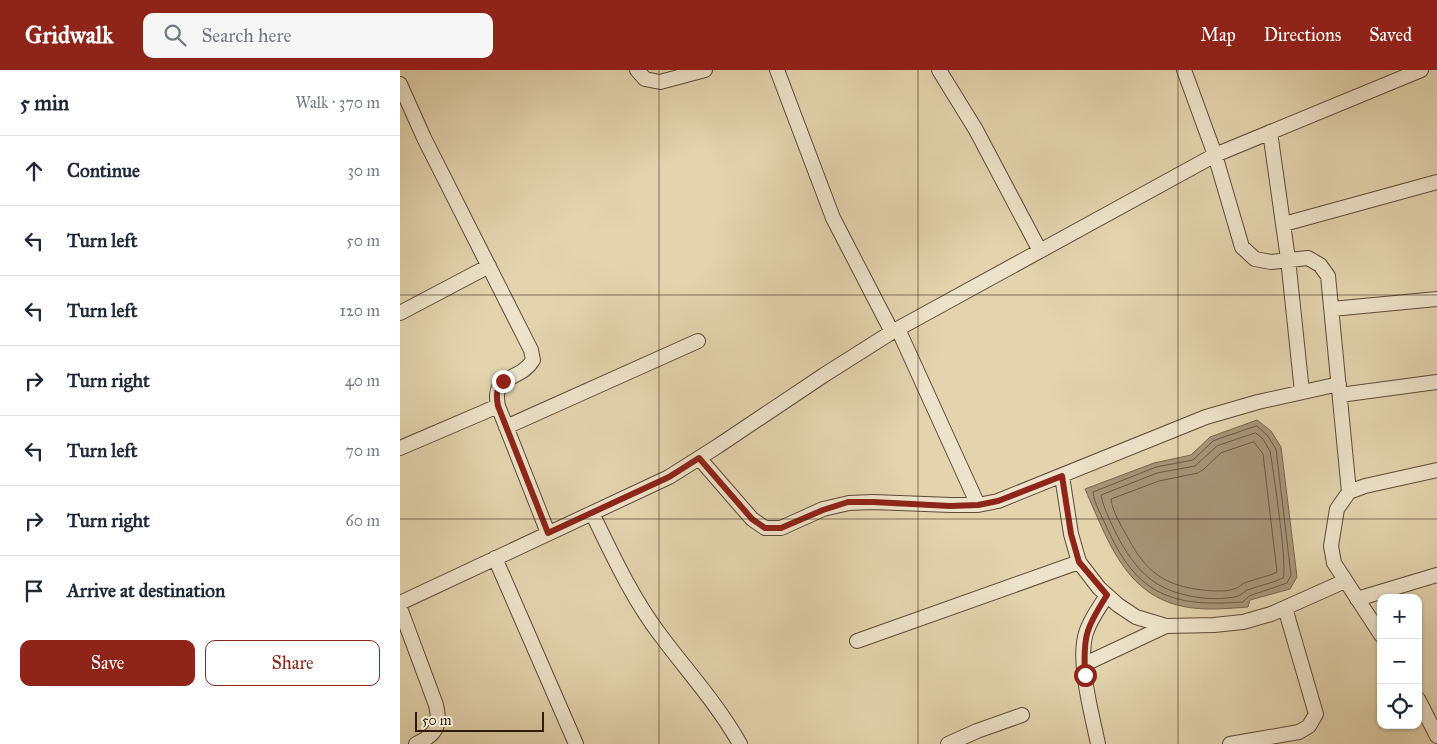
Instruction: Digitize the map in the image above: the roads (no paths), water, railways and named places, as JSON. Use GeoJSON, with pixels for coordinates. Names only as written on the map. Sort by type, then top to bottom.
{"type":"FeatureCollection","features":[{"type":"Feature","properties":{"kind":"street"},"geometry":{"type":"LineString","coordinates":[[636,70],[645,79],[660,82],[705,70]]}},
{"type":"Feature","properties":{"kind":"street"},"geometry":{"type":"LineString","coordinates":[[776,70],[833,218],[895,331],[978,505]]}},
{"type":"Feature","properties":{"kind":"street"},"geometry":{"type":"LineString","coordinates":[[1184,70],[1214,155],[1242,247],[1255,259],[1271,262],[1308,258],[1320,265],[1328,276],[1349,492]]}},
{"type":"Feature","properties":{"kind":"street"},"geometry":{"type":"LineString","coordinates":[[400,603],[669,477],[824,375],[895,331],[1214,155],[1421,70]]}},
{"type":"Feature","properties":{"kind":"street"},"geometry":{"type":"LineString","coordinates":[[945,72],[1040,251]]}},
{"type":"Feature","properties":{"kind":"street"},"geometry":{"type":"LineString","coordinates":[[400,84],[424,138],[531,350],[533,360],[529,367],[503,381],[497,388],[496,396],[498,406],[548,533]]}},
{"type":"Feature","properties":{"kind":"street"},"geometry":{"type":"LineString","coordinates":[[1270,132],[1284,224],[1302,392]]}},
{"type":"Feature","properties":{"kind":"street"},"geometry":{"type":"LineString","coordinates":[[1284,224],[1437,182]]}},
{"type":"Feature","properties":{"kind":"street"},"geometry":{"type":"LineString","coordinates":[[400,313],[488,266]]}},
{"type":"Feature","properties":{"kind":"street"},"geometry":{"type":"LineString","coordinates":[[1332,309],[1437,298]]}},
{"type":"Feature","properties":{"kind":"street"},"geometry":{"type":"LineString","coordinates":[[506,427],[698,341]]}},
{"type":"Feature","properties":{"kind":"street"},"geometry":{"type":"LineString","coordinates":[[699,458],[752,519],[765,528],[781,528],[823,510],[848,502],[950,506],[978,505],[998,501],[1206,417],[1258,402],[1302,392],[1437,382]]}},
{"type":"Feature","properties":{"kind":"street"},"geometry":{"type":"LineString","coordinates":[[400,448],[498,406]]}},
{"type":"Feature","properties":{"kind":"street"},"geometry":{"type":"LineString","coordinates":[[1377,629],[1334,563],[1332,546],[1337,509],[1349,492],[1365,486],[1437,470]]}},
{"type":"Feature","properties":{"kind":"street"},"geometry":{"type":"LineString","coordinates":[[1062,476],[1071,534],[1079,562],[1107,595],[1136,617],[1166,626],[1243,622],[1271,614],[1345,581]]}},
{"type":"Feature","properties":{"kind":"street"},"geometry":{"type":"LineString","coordinates":[[592,513],[631,592],[740,744]]}},
{"type":"Feature","properties":{"kind":"street"},"geometry":{"type":"LineString","coordinates":[[495,558],[576,744]]}},
{"type":"Feature","properties":{"kind":"street"},"geometry":{"type":"LineString","coordinates":[[856,641],[1079,562]]}},
{"type":"Feature","properties":{"kind":"street"},"geometry":{"type":"LineString","coordinates":[[1357,599],[1437,575]]}},
{"type":"Feature","properties":{"kind":"street"},"geometry":{"type":"LineString","coordinates":[[1098,744],[1085,675],[1084,652],[1086,633],[1107,595]]}},
{"type":"Feature","properties":{"kind":"street"},"geometry":{"type":"LineString","coordinates":[[400,608],[436,705],[439,719],[434,732],[416,744]]}},
{"type":"Feature","properties":{"kind":"street"},"geometry":{"type":"LineString","coordinates":[[1230,744],[1299,732],[1309,726],[1316,714],[1285,608]]}},
{"type":"Feature","properties":{"kind":"street"},"geometry":{"type":"LineString","coordinates":[[1084,664],[1166,626]]}},
{"type":"Feature","properties":{"kind":"street"},"geometry":{"type":"LineString","coordinates":[[1422,707],[1437,736]]}},
{"type":"Feature","properties":{"kind":"street"},"geometry":{"type":"LineString","coordinates":[[948,744],[977,731],[1022,715]]}},
{"type":"Feature","properties":{"kind":"water"},"geometry":{"type":"Polygon","coordinates":[[[1257,420],[1271,431],[1281,447],[1297,577],[1290,589],[1250,600],[1248,607],[1210,609],[1183,606],[1161,599],[1142,587],[1115,554],[1085,489],[1154,463],[1191,455],[1210,437],[1257,420]]]}}]}
